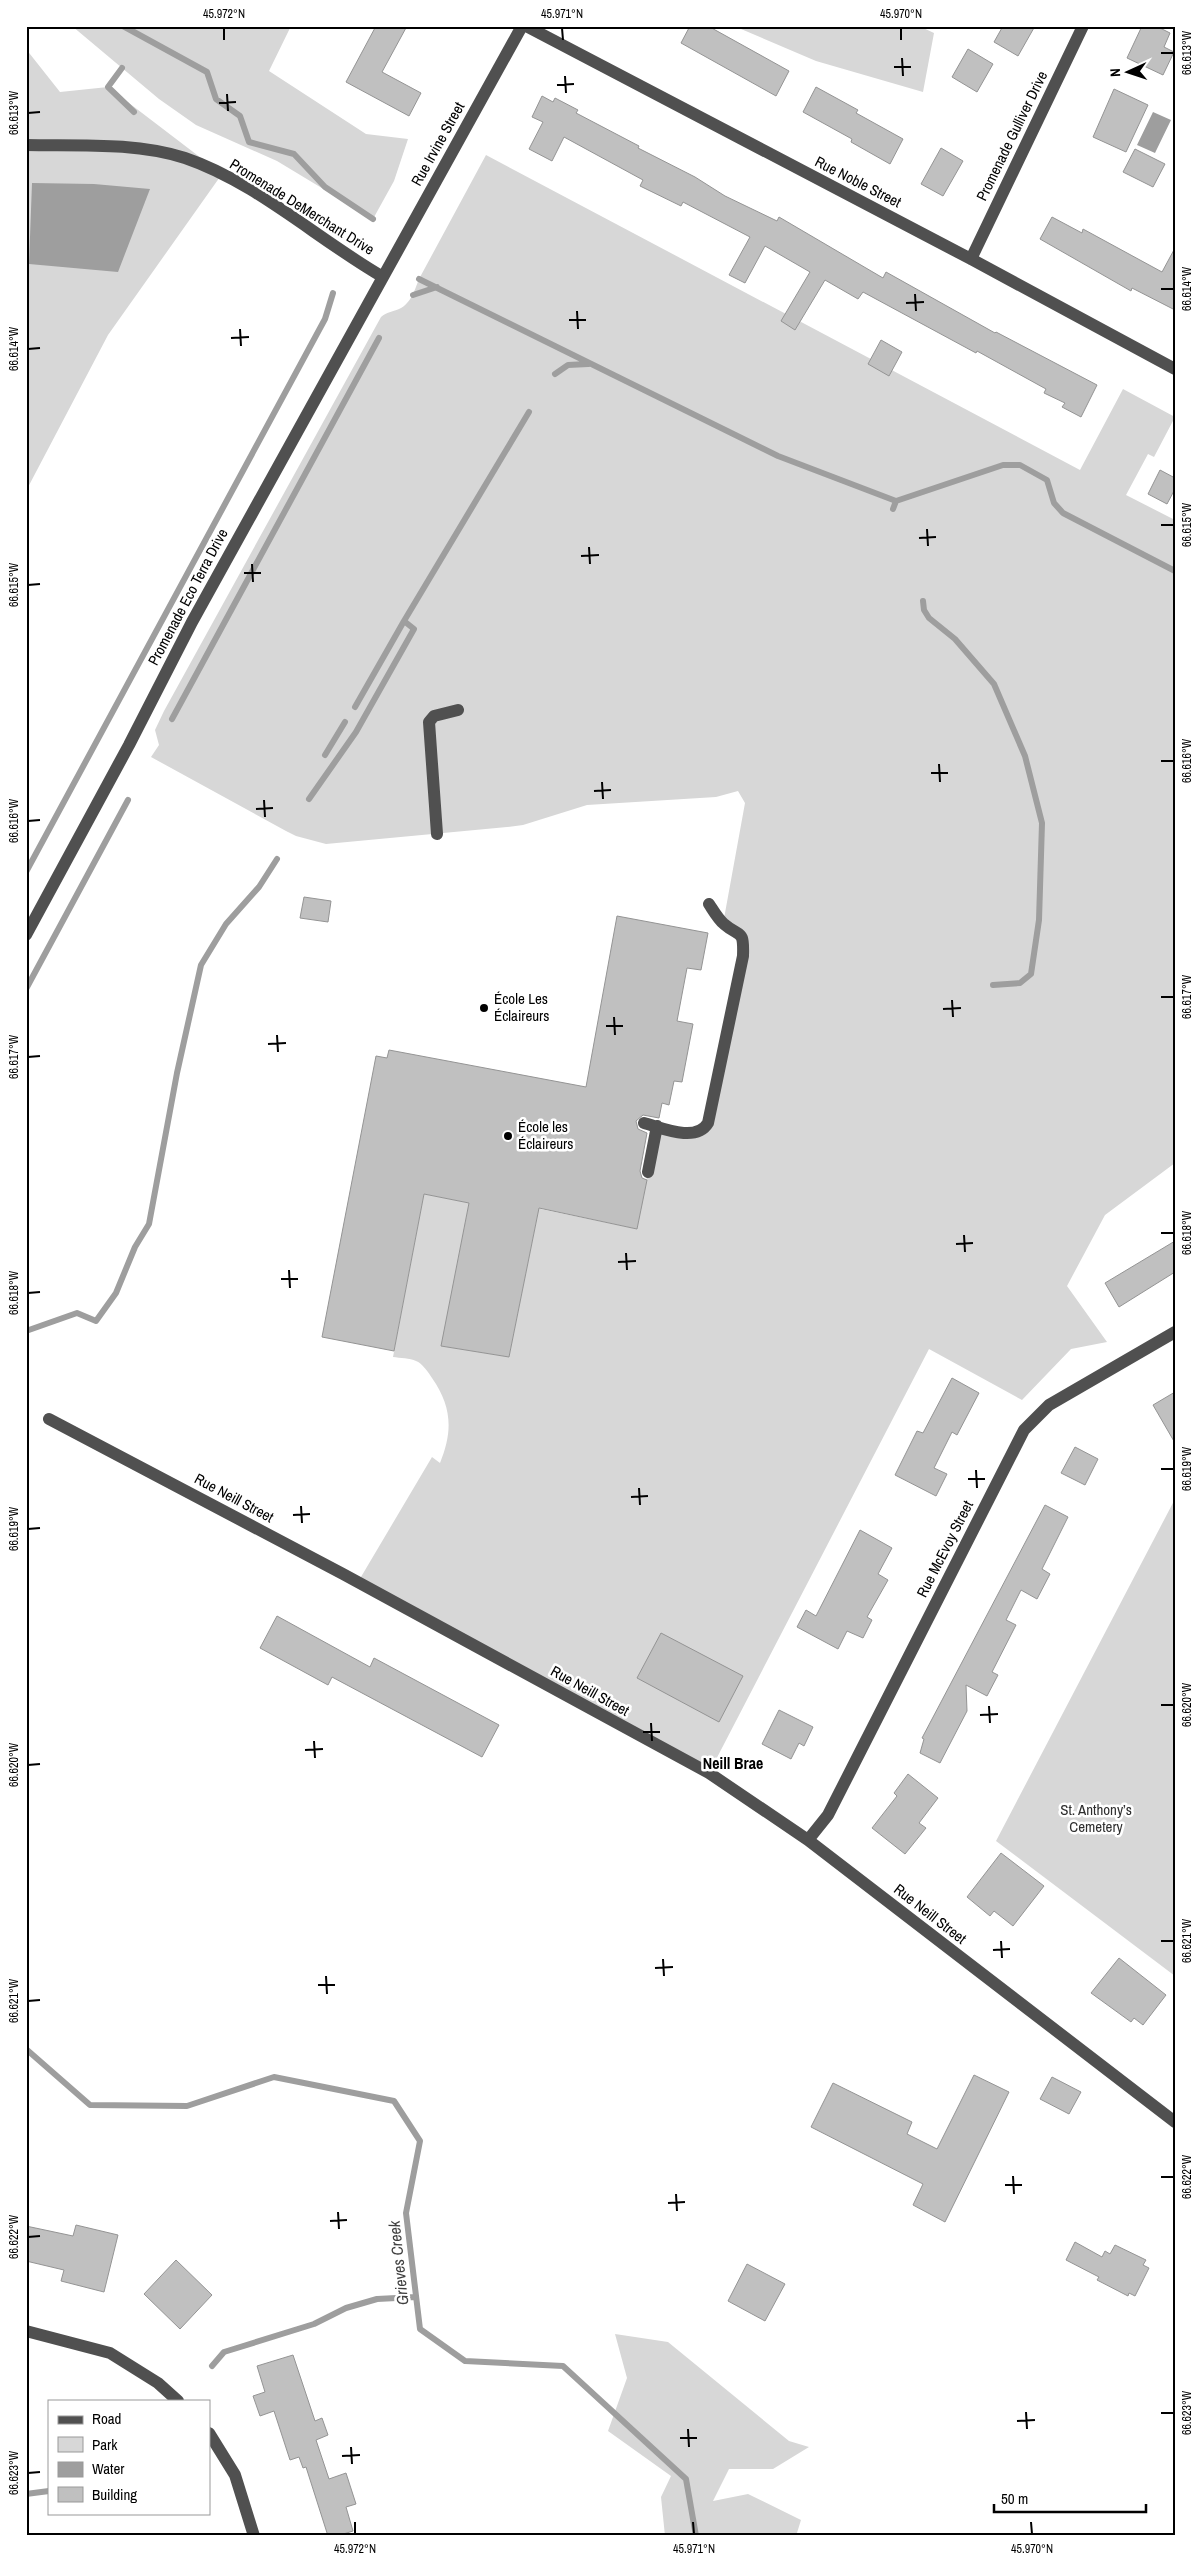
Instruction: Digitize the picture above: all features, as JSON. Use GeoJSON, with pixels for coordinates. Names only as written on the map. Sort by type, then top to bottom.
{"type":"FeatureCollection","features":[{"type":"Feature","properties":{"kind":"street","name":"Rue Irvine Street"},"geometry":{"type":"LineString","coordinates":[[383,277],[522,26]]}},
{"type":"Feature","properties":{"kind":"street","name":"Rue Noble Street"},"geometry":{"type":"LineString","coordinates":[[526,26],[971,259],[1175,369]]}},
{"type":"Feature","properties":{"kind":"street","name":"Promenade Gulliver Drive"},"geometry":{"type":"LineString","coordinates":[[971,259],[1083,26]]}},
{"type":"Feature","properties":{"kind":"street","name":"Promenade DeMerchant Drive"},"geometry":{"type":"LineString","coordinates":[[26,145],[146,150],[184,158],[244,185],[344,254],[383,277]]}},
{"type":"Feature","properties":{"kind":"street","name":"Promenade Eco Terra Drive"},"geometry":{"type":"LineString","coordinates":[[26,935],[129,745],[192,622],[383,277]]}},
{"type":"Feature","properties":{"kind":"street"},"geometry":{"type":"LineString","coordinates":[[437,834],[429,722],[434,716],[458,710]]}},
{"type":"Feature","properties":{"kind":"street"},"geometry":{"type":"LineString","coordinates":[[644,1123],[686,1133],[705,1129],[708,1123],[743,956],[744,942],[742,935],[723,924],[709,904]]}},
{"type":"Feature","properties":{"kind":"street"},"geometry":{"type":"LineString","coordinates":[[648,1172],[657,1126]]}},
{"type":"Feature","properties":{"kind":"street","name":"Rue McEvoy Street"},"geometry":{"type":"LineString","coordinates":[[808,1840],[828,1815],[1024,1430],[1049,1405],[1175,1332]]}},
{"type":"Feature","properties":{"kind":"street","name":"Rue Neill Street"},"geometry":{"type":"LineString","coordinates":[[49,1419],[343,1574],[709,1773],[808,1840],[1175,2122]]}},
{"type":"Feature","properties":{"kind":"street"},"geometry":{"type":"LineString","coordinates":[[26,2331],[110,2353],[158,2382],[177,2400]]}},
{"type":"Feature","properties":{"kind":"street"},"geometry":{"type":"LineString","coordinates":[[210,2435],[235,2475],[254,2536]]}},
{"type":"Feature","properties":{"kind":"green space"},"geometry":{"type":"Polygon","coordinates":[[[72,26],[291,26],[269,71],[366,134],[408,139],[394,181],[373,219],[277,161],[196,125],[159,99],[72,26]]]}},
{"type":"Feature","properties":{"kind":"green space"},"geometry":{"type":"Polygon","coordinates":[[[734,26],[919,26],[934,33],[923,92],[816,61],[734,26]]]}},
{"type":"Feature","properties":{"kind":"green space"},"geometry":{"type":"Polygon","coordinates":[[[26,49],[60,92],[108,87],[222,174],[108,335],[26,491],[26,49]]]}},
{"type":"Feature","properties":{"kind":"green space"},"geometry":{"type":"Polygon","coordinates":[[[486,155],[1080,470],[1123,389],[1175,417],[1154,457],[1148,454],[1126,495],[1175,520],[1175,1163],[1105,1215],[1067,1286],[1107,1342],[1071,1349],[1022,1400],[929,1349],[709,1773],[358,1582],[432,1457],[440,1463],[447,1440],[447,1409],[444,1399],[431,1376],[418,1362],[411,1359],[393,1357],[424,1194],[469,1203],[442,1346],[509,1357],[536,1223],[528,1221],[531,1207],[637,1229],[657,1126],[705,1129],[744,942],[723,924],[745,803],[738,791],[716,797],[587,805],[523,825],[326,844],[296,836],[151,757],[159,745],[155,730],[164,711],[381,317],[403,307],[410,300],[419,279],[486,155]]]}},
{"type":"Feature","properties":{"kind":"green space","name":"St. Anthony’s Cemetery"},"geometry":{"type":"Polygon","coordinates":[[[1175,1499],[1175,1976],[996,1841],[1175,1499]]]}},
{"type":"Feature","properties":{"kind":"green space"},"geometry":{"type":"Polygon","coordinates":[[[615,2334],[668,2342],[789,2441],[809,2447],[773,2469],[729,2469],[713,2501],[748,2494],[801,2520],[796,2536],[665,2536],[661,2497],[671,2476],[608,2431],[627,2378],[615,2334]]]}},
{"type":"Feature","properties":{"kind":"water"},"geometry":{"type":"Polygon","coordinates":[[[1153,112],[1171,120],[1155,153],[1137,145],[1153,112]]]}},
{"type":"Feature","properties":{"kind":"water"},"geometry":{"type":"Polygon","coordinates":[[[32,183],[94,184],[150,189],[118,272],[29,264],[32,183]]]}},
{"type":"Feature","properties":{"kind":"building"},"geometry":{"type":"Polygon","coordinates":[[[376,26],[407,26],[382,72],[421,93],[409,116],[346,82],[376,26]]]}},
{"type":"Feature","properties":{"kind":"building"},"geometry":{"type":"Polygon","coordinates":[[[690,26],[708,26],[789,71],[776,96],[681,43],[690,26]]]}},
{"type":"Feature","properties":{"kind":"building"},"geometry":{"type":"Polygon","coordinates":[[[1003,26],[1035,26],[1018,56],[994,42],[1003,26]]]}},
{"type":"Feature","properties":{"kind":"building"},"geometry":{"type":"Polygon","coordinates":[[[1142,26],[1156,26],[1170,33],[1164,47],[1174,52],[1163,75],[1127,58],[1142,26]]]}},
{"type":"Feature","properties":{"kind":"building"},"geometry":{"type":"Polygon","coordinates":[[[968,49],[993,64],[977,92],[952,77],[968,49]]]}},
{"type":"Feature","properties":{"kind":"building"},"geometry":{"type":"Polygon","coordinates":[[[816,87],[858,110],[856,113],[903,139],[890,164],[851,142],[852,139],[803,112],[816,87]]]}},
{"type":"Feature","properties":{"kind":"building"},"geometry":{"type":"Polygon","coordinates":[[[1114,89],[1148,105],[1126,152],[1093,137],[1114,89]]]}},
{"type":"Feature","properties":{"kind":"building"},"geometry":{"type":"Polygon","coordinates":[[[542,96],[553,102],[555,98],[578,110],[576,113],[695,177],[725,196],[777,221],[779,217],[883,278],[886,272],[995,333],[1097,385],[1081,417],[1062,407],[1065,403],[1044,393],[1046,389],[977,351],[976,353],[863,292],[858,299],[825,280],[795,330],[781,321],[810,272],[765,246],[745,283],[729,275],[750,237],[683,202],[681,206],[640,186],[643,180],[564,137],[552,161],[529,149],[543,122],[532,117],[542,96]]]}},
{"type":"Feature","properties":{"kind":"building"},"geometry":{"type":"Polygon","coordinates":[[[941,148],[963,161],[943,196],[921,184],[941,148]]]}},
{"type":"Feature","properties":{"kind":"building"},"geometry":{"type":"Polygon","coordinates":[[[1135,149],[1165,164],[1153,187],[1123,172],[1135,149]]]}},
{"type":"Feature","properties":{"kind":"building"},"geometry":{"type":"Polygon","coordinates":[[[1052,217],[1082,233],[1083,229],[1162,272],[1175,248],[1175,310],[1132,288],[1131,291],[1040,239],[1052,217]]]}},
{"type":"Feature","properties":{"kind":"building"},"geometry":{"type":"Polygon","coordinates":[[[881,340],[902,352],[889,376],[868,364],[881,340]]]}},
{"type":"Feature","properties":{"kind":"building"},"geometry":{"type":"Polygon","coordinates":[[[1160,470],[1175,478],[1175,489],[1167,504],[1148,494],[1160,470]]]}},
{"type":"Feature","properties":{"kind":"building"},"geometry":{"type":"Polygon","coordinates":[[[304,897],[331,901],[328,922],[300,918],[304,897]]]}},
{"type":"Feature","properties":{"kind":"building","name":"École les Éclaireurs"},"geometry":{"type":"Polygon","coordinates":[[[617,916],[708,933],[701,970],[687,968],[677,1021],[693,1024],[682,1082],[674,1081],[669,1105],[662,1103],[659,1118],[643,1115],[636,1121],[638,1129],[647,1133],[640,1171],[642,1178],[647,1180],[637,1229],[539,1208],[509,1357],[441,1346],[469,1203],[424,1194],[394,1351],[322,1337],[376,1056],[387,1058],[389,1050],[586,1087],[617,916]]]}},
{"type":"Feature","properties":{"kind":"building"},"geometry":{"type":"Polygon","coordinates":[[[1175,1241],[1175,1272],[1119,1307],[1105,1283],[1175,1241]]]}},
{"type":"Feature","properties":{"kind":"building"},"geometry":{"type":"Polygon","coordinates":[[[952,1378],[979,1393],[957,1435],[952,1432],[934,1468],[947,1474],[936,1496],[895,1475],[917,1431],[923,1433],[952,1378]]]}},
{"type":"Feature","properties":{"kind":"building"},"geometry":{"type":"Polygon","coordinates":[[[1175,1392],[1175,1443],[1153,1405],[1175,1392]]]}},
{"type":"Feature","properties":{"kind":"building"},"geometry":{"type":"Polygon","coordinates":[[[1075,1447],[1098,1459],[1085,1485],[1061,1473],[1075,1447]]]}},
{"type":"Feature","properties":{"kind":"building"},"geometry":{"type":"Polygon","coordinates":[[[1045,1505],[1068,1517],[1042,1569],[1050,1574],[1037,1599],[1021,1590],[1006,1620],[1016,1625],[992,1672],[998,1675],[987,1696],[966,1685],[967,1711],[940,1763],[920,1753],[924,1739],[922,1738],[1045,1505]]]}},
{"type":"Feature","properties":{"kind":"building"},"geometry":{"type":"Polygon","coordinates":[[[860,1530],[892,1548],[878,1574],[888,1580],[867,1617],[872,1620],[863,1638],[847,1631],[838,1649],[797,1627],[806,1610],[816,1616],[860,1530]]]}},
{"type":"Feature","properties":{"kind":"building"},"geometry":{"type":"Polygon","coordinates":[[[277,1616],[370,1667],[374,1658],[499,1725],[482,1757],[332,1677],[328,1685],[260,1648],[277,1616]]]}},
{"type":"Feature","properties":{"kind":"building"},"geometry":{"type":"Polygon","coordinates":[[[661,1633],[743,1676],[719,1722],[637,1678],[661,1633]]]}},
{"type":"Feature","properties":{"kind":"building"},"geometry":{"type":"Polygon","coordinates":[[[779,1710],[813,1727],[804,1746],[799,1743],[791,1759],[762,1744],[779,1710]]]}},
{"type":"Feature","properties":{"kind":"building"},"geometry":{"type":"Polygon","coordinates":[[[908,1774],[938,1798],[919,1823],[926,1828],[905,1854],[872,1828],[897,1796],[894,1793],[908,1774]]]}},
{"type":"Feature","properties":{"kind":"building"},"geometry":{"type":"Polygon","coordinates":[[[1001,1853],[1044,1886],[1013,1926],[994,1911],[990,1916],[967,1897],[1001,1853]]]}},
{"type":"Feature","properties":{"kind":"building"},"geometry":{"type":"Polygon","coordinates":[[[1119,1958],[1166,1995],[1143,2025],[1134,2018],[1131,2022],[1091,1993],[1119,1958]]]}},
{"type":"Feature","properties":{"kind":"building"},"geometry":{"type":"Polygon","coordinates":[[[974,2075],[1009,2092],[945,2222],[913,2205],[923,2184],[811,2127],[833,2083],[912,2122],[907,2134],[937,2149],[974,2075]]]}},
{"type":"Feature","properties":{"kind":"building"},"geometry":{"type":"Polygon","coordinates":[[[1052,2077],[1081,2092],[1069,2114],[1040,2099],[1052,2077]]]}},
{"type":"Feature","properties":{"kind":"building"},"geometry":{"type":"Polygon","coordinates":[[[76,2225],[118,2235],[104,2292],[61,2281],[64,2270],[26,2261],[26,2226],[73,2236],[76,2225]]]}},
{"type":"Feature","properties":{"kind":"building"},"geometry":{"type":"Polygon","coordinates":[[[1075,2242],[1102,2257],[1105,2251],[1110,2254],[1115,2245],[1146,2260],[1143,2265],[1149,2268],[1135,2296],[1129,2293],[1128,2296],[1097,2280],[1099,2277],[1066,2260],[1075,2242]]]}},
{"type":"Feature","properties":{"kind":"building"},"geometry":{"type":"Polygon","coordinates":[[[176,2260],[212,2295],[180,2329],[144,2294],[176,2260]]]}},
{"type":"Feature","properties":{"kind":"building"},"geometry":{"type":"Polygon","coordinates":[[[747,2264],[785,2284],[765,2321],[728,2301],[747,2264]]]}},
{"type":"Feature","properties":{"kind":"building"},"geometry":{"type":"Polygon","coordinates":[[[293,2355],[315,2421],[322,2418],[328,2435],[316,2440],[329,2479],[346,2473],[356,2504],[346,2507],[353,2531],[337,2536],[328,2536],[306,2467],[303,2468],[299,2457],[290,2460],[274,2411],[260,2416],[253,2396],[265,2392],[257,2366],[293,2355]]]}},
{"type":"Feature","properties":{"kind":"waterway"},"geometry":{"type":"LineString","coordinates":[[123,26],[207,72],[216,99],[240,116],[249,142],[294,154],[325,187],[373,219]]}},
{"type":"Feature","properties":{"kind":"waterway"},"geometry":{"type":"LineString","coordinates":[[122,68],[108,87],[134,112]]}},
{"type":"Feature","properties":{"kind":"waterway"},"geometry":{"type":"LineString","coordinates":[[419,279],[778,456],[896,501],[1003,465],[1020,465],[1047,480],[1054,503],[1063,513],[1175,571]]}},
{"type":"Feature","properties":{"kind":"waterway"},"geometry":{"type":"LineString","coordinates":[[413,295],[437,287]]}},
{"type":"Feature","properties":{"kind":"waterway"},"geometry":{"type":"LineString","coordinates":[[26,872],[325,319],[333,293]]}},
{"type":"Feature","properties":{"kind":"waterway"},"geometry":{"type":"LineString","coordinates":[[172,719],[379,338]]}},
{"type":"Feature","properties":{"kind":"waterway"},"geometry":{"type":"LineString","coordinates":[[555,374],[568,365],[588,364]]}},
{"type":"Feature","properties":{"kind":"waterway"},"geometry":{"type":"LineString","coordinates":[[309,799],[356,732],[414,629],[404,621],[529,412]]}},
{"type":"Feature","properties":{"kind":"waterway"},"geometry":{"type":"LineString","coordinates":[[893,509],[896,501]]}},
{"type":"Feature","properties":{"kind":"waterway"},"geometry":{"type":"LineString","coordinates":[[923,601],[924,610],[929,618],[955,639],[994,684],[1025,756],[1042,823],[1039,920],[1031,974],[1020,983],[993,985]]}},
{"type":"Feature","properties":{"kind":"waterway"},"geometry":{"type":"LineString","coordinates":[[355,707],[404,621]]}},
{"type":"Feature","properties":{"kind":"waterway"},"geometry":{"type":"LineString","coordinates":[[325,755],[345,722]]}},
{"type":"Feature","properties":{"kind":"waterway"},"geometry":{"type":"LineString","coordinates":[[26,989],[128,800]]}},
{"type":"Feature","properties":{"kind":"waterway"},"geometry":{"type":"LineString","coordinates":[[26,1331],[77,1313],[96,1321],[116,1293],[135,1247],[149,1224],[177,1073],[201,965],[226,924],[259,887],[277,859]]}},
{"type":"Feature","properties":{"kind":"waterway","name":"Grieves Creek"},"geometry":{"type":"LineString","coordinates":[[26,2049],[90,2105],[187,2106],[274,2077],[394,2101],[420,2141],[406,2213],[420,2329],[465,2361],[563,2366],[686,2479],[696,2536]]}},
{"type":"Feature","properties":{"kind":"waterway"},"geometry":{"type":"LineString","coordinates":[[212,2366],[224,2352],[314,2324],[346,2308],[377,2299],[416,2297]]}},
{"type":"Feature","properties":{"kind":"waterway"},"geometry":{"type":"LineString","coordinates":[[26,2494],[48,2491]]}},
{"type":"Feature","properties":{"kind":"place","name":"École Les Éclaireurs"},"geometry":{"type":"Point","coordinates":[484,1008]}},
{"type":"Feature","properties":{"kind":"place","name":"École les Éclaireurs"},"geometry":{"type":"Point","coordinates":[508,1136]}},
{"type":"Feature","properties":{"kind":"district","name":"Neill Brae"},"geometry":{"type":"Point","coordinates":[733,1763]}}]}
